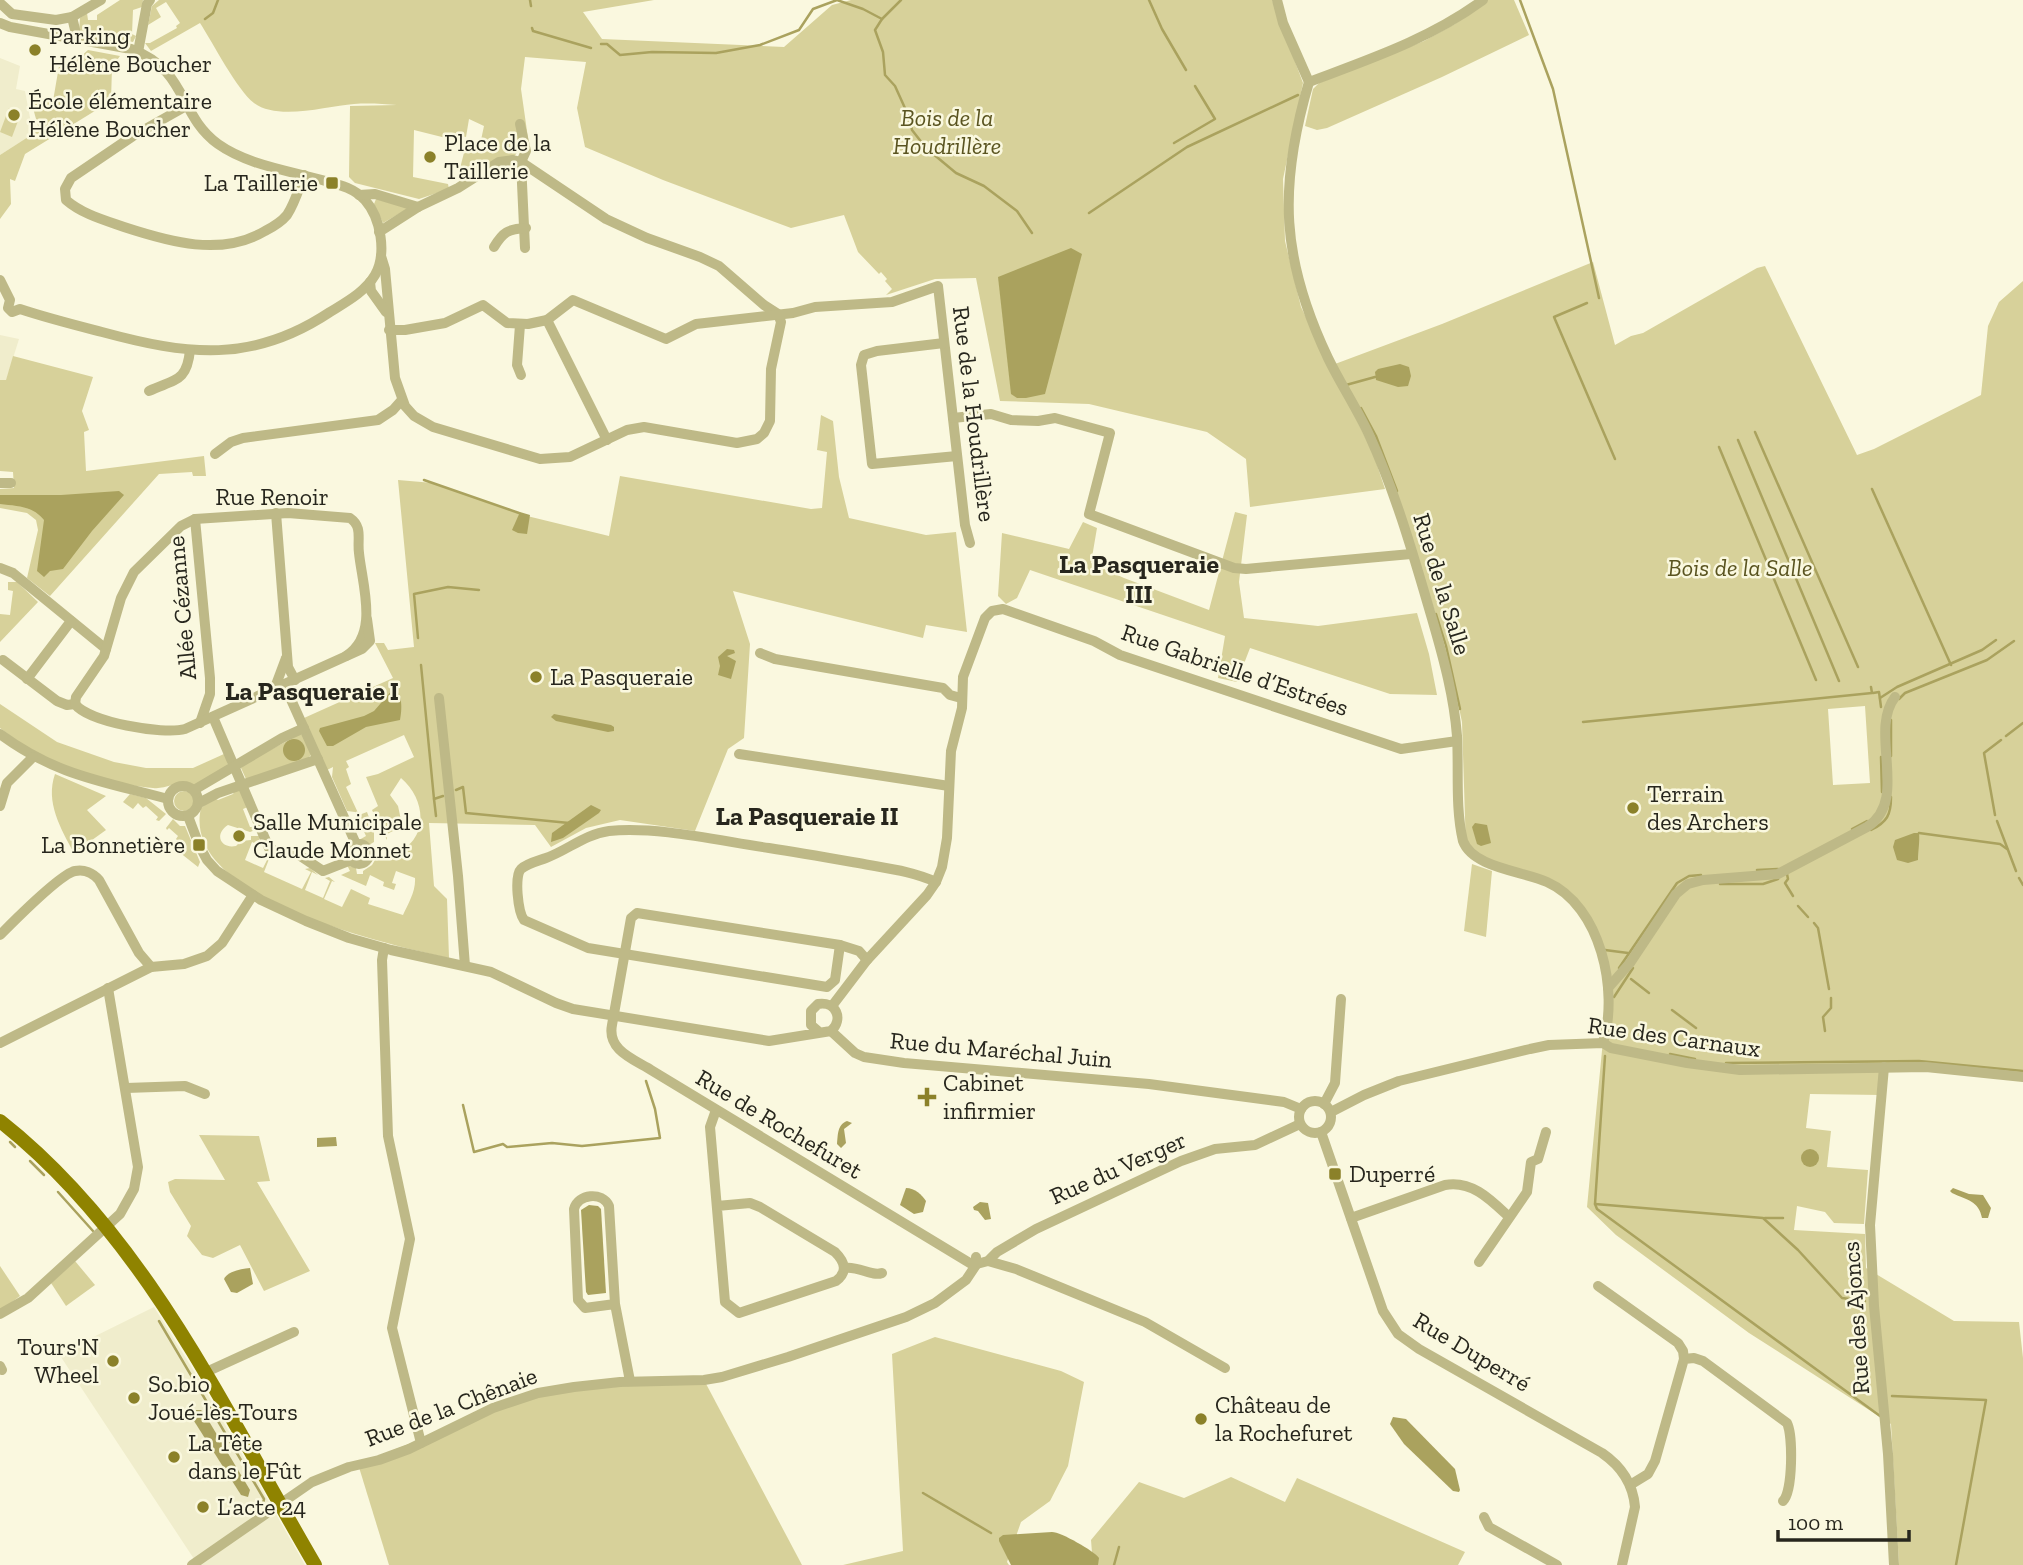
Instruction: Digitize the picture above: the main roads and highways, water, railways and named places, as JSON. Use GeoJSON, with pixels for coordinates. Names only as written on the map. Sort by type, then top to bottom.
{"type":"FeatureCollection","features":[{"type":"Feature","properties":{"kind":"main road"},"geometry":{"type":"LineString","coordinates":[[0,1121],[62,1179],[106,1229],[155,1292],[315,1565]]}},
{"type":"Feature","properties":{"kind":"waterway"},"geometry":{"type":"LineString","coordinates":[[205,19],[213,13],[218,0]]}},
{"type":"Feature","properties":{"kind":"waterway"},"geometry":{"type":"LineString","coordinates":[[530,0],[531,6]]}},
{"type":"Feature","properties":{"kind":"waterway"},"geometry":{"type":"LineString","coordinates":[[601,44],[607,44],[620,55],[652,52],[716,53],[760,45],[799,30],[813,9],[837,0],[882,19],[901,0]]}},
{"type":"Feature","properties":{"kind":"waterway"},"geometry":{"type":"LineString","coordinates":[[1149,0],[1186,70]]}},
{"type":"Feature","properties":{"kind":"waterway"},"geometry":{"type":"LineString","coordinates":[[1520,0],[1553,89],[1599,298]]}},
{"type":"Feature","properties":{"kind":"waterway"},"geometry":{"type":"LineString","coordinates":[[882,19],[875,30],[883,52],[885,75],[895,86],[912,130],[926,148],[956,173],[984,186],[1017,211],[1032,233]]}},
{"type":"Feature","properties":{"kind":"waterway"},"geometry":{"type":"LineString","coordinates":[[532,28],[533,31],[591,48]]}},
{"type":"Feature","properties":{"kind":"waterway"},"geometry":{"type":"LineString","coordinates":[[1174,143],[1215,119],[1195,86]]}},
{"type":"Feature","properties":{"kind":"waterway"},"geometry":{"type":"LineString","coordinates":[[1089,213],[1187,147],[1298,95]]}},
{"type":"Feature","properties":{"kind":"waterway"},"geometry":{"type":"LineString","coordinates":[[1587,303],[1554,317],[1615,459]]}},
{"type":"Feature","properties":{"kind":"waterway"},"geometry":{"type":"LineString","coordinates":[[1346,385],[1375,377]]}},
{"type":"Feature","properties":{"kind":"waterway"},"geometry":{"type":"LineString","coordinates":[[1361,408],[1376,436],[1397,491]]}},
{"type":"Feature","properties":{"kind":"waterway"},"geometry":{"type":"LineString","coordinates":[[1755,432],[1858,667]]}},
{"type":"Feature","properties":{"kind":"waterway"},"geometry":{"type":"LineString","coordinates":[[1738,440],[1839,681]]}},
{"type":"Feature","properties":{"kind":"waterway"},"geometry":{"type":"LineString","coordinates":[[1719,447],[1816,680]]}},
{"type":"Feature","properties":{"kind":"waterway"},"geometry":{"type":"LineString","coordinates":[[424,480],[519,513]]}},
{"type":"Feature","properties":{"kind":"waterway"},"geometry":{"type":"LineString","coordinates":[[1872,489],[1951,665]]}},
{"type":"Feature","properties":{"kind":"waterway"},"geometry":{"type":"LineString","coordinates":[[418,638],[414,594],[448,587],[479,590]]}},
{"type":"Feature","properties":{"kind":"waterway"},"geometry":{"type":"LineString","coordinates":[[1436,614],[1460,709]]}},
{"type":"Feature","properties":{"kind":"waterway"},"geometry":{"type":"LineString","coordinates":[[1880,698],[1897,687],[1982,650],[1996,640]]}},
{"type":"Feature","properties":{"kind":"waterway"},"geometry":{"type":"LineString","coordinates":[[1899,699],[1905,693],[1987,660],[2014,641]]}},
{"type":"Feature","properties":{"kind":"waterway"},"geometry":{"type":"LineString","coordinates":[[421,665],[434,799],[443,796]]}},
{"type":"Feature","properties":{"kind":"waterway"},"geometry":{"type":"LineString","coordinates":[[1583,722],[1872,693],[1871,687]]}},
{"type":"Feature","properties":{"kind":"waterway"},"geometry":{"type":"LineString","coordinates":[[1873,693],[1879,692],[1881,707]]}},
{"type":"Feature","properties":{"kind":"waterway"},"geometry":{"type":"LineString","coordinates":[[1891,720],[1891,756]]}},
{"type":"Feature","properties":{"kind":"waterway"},"geometry":{"type":"LineString","coordinates":[[2006,736],[2023,723]]}},
{"type":"Feature","properties":{"kind":"waterway"},"geometry":{"type":"LineString","coordinates":[[1995,815],[1984,753],[2001,740]]}},
{"type":"Feature","properties":{"kind":"waterway"},"geometry":{"type":"LineString","coordinates":[[1881,757],[1882,792]]}},
{"type":"Feature","properties":{"kind":"waterway"},"geometry":{"type":"LineString","coordinates":[[456,790],[463,787],[466,813],[569,823]]}},
{"type":"Feature","properties":{"kind":"waterway"},"geometry":{"type":"LineString","coordinates":[[1871,830],[1887,817],[1891,797]]}},
{"type":"Feature","properties":{"kind":"waterway"},"geometry":{"type":"LineString","coordinates":[[434,799],[436,816]]}},
{"type":"Feature","properties":{"kind":"waterway"},"geometry":{"type":"LineString","coordinates":[[1852,829],[1867,821]]}},
{"type":"Feature","properties":{"kind":"waterway"},"geometry":{"type":"LineString","coordinates":[[1997,821],[2016,871]]}},
{"type":"Feature","properties":{"kind":"waterway"},"geometry":{"type":"LineString","coordinates":[[1919,833],[2000,844],[2007,849]]}},
{"type":"Feature","properties":{"kind":"waterway"},"geometry":{"type":"LineString","coordinates":[[1757,870],[1778,869]]}},
{"type":"Feature","properties":{"kind":"waterway"},"geometry":{"type":"LineString","coordinates":[[1787,874],[1785,883],[1793,896]]}},
{"type":"Feature","properties":{"kind":"waterway"},"geometry":{"type":"LineString","coordinates":[[1619,968],[1677,883],[1689,876],[1701,875]]}},
{"type":"Feature","properties":{"kind":"waterway"},"geometry":{"type":"LineString","coordinates":[[2019,878],[2023,885]]}},
{"type":"Feature","properties":{"kind":"waterway"},"geometry":{"type":"LineString","coordinates":[[1720,884],[1763,884],[1778,879]]}},
{"type":"Feature","properties":{"kind":"waterway"},"geometry":{"type":"LineString","coordinates":[[1798,906],[1808,917]]}},
{"type":"Feature","properties":{"kind":"waterway"},"geometry":{"type":"LineString","coordinates":[[1814,923],[1818,928],[1829,989]]}},
{"type":"Feature","properties":{"kind":"waterway"},"geometry":{"type":"LineString","coordinates":[[1605,950],[1628,953]]}},
{"type":"Feature","properties":{"kind":"waterway"},"geometry":{"type":"LineString","coordinates":[[1614,997],[1633,968]]}},
{"type":"Feature","properties":{"kind":"waterway"},"geometry":{"type":"LineString","coordinates":[[1631,979],[1649,993]]}},
{"type":"Feature","properties":{"kind":"waterway"},"geometry":{"type":"LineString","coordinates":[[1825,1031],[1823,1017],[1831,1008],[1831,998]]}},
{"type":"Feature","properties":{"kind":"waterway"},"geometry":{"type":"LineString","coordinates":[[1672,1010],[1696,1028]]}},
{"type":"Feature","properties":{"kind":"waterway"},"geometry":{"type":"LineString","coordinates":[[1670,1054],[1695,1059]]}},
{"type":"Feature","properties":{"kind":"waterway"},"geometry":{"type":"LineString","coordinates":[[1605,1056],[1595,1204],[1597,1209],[1880,1416]]}},
{"type":"Feature","properties":{"kind":"waterway"},"geometry":{"type":"LineString","coordinates":[[1726,1063],[1919,1061],[2023,1071]]}},
{"type":"Feature","properties":{"kind":"waterway"},"geometry":{"type":"LineString","coordinates":[[463,1105],[474,1152],[503,1144],[507,1147],[552,1143],[582,1146],[660,1138],[646,1081]]}},
{"type":"Feature","properties":{"kind":"waterway"},"geometry":{"type":"LineString","coordinates":[[10,1142],[15,1147]]}},
{"type":"Feature","properties":{"kind":"waterway"},"geometry":{"type":"LineString","coordinates":[[30,1161],[44,1175]]}},
{"type":"Feature","properties":{"kind":"waterway"},"geometry":{"type":"LineString","coordinates":[[58,1192],[93,1231]]}},
{"type":"Feature","properties":{"kind":"waterway"},"geometry":{"type":"LineString","coordinates":[[1595,1204],[1763,1218],[1798,1250],[1842,1298],[1865,1301]]}},
{"type":"Feature","properties":{"kind":"waterway"},"geometry":{"type":"LineString","coordinates":[[1765,1218],[1783,1218]]}},
{"type":"Feature","properties":{"kind":"waterway"},"geometry":{"type":"LineString","coordinates":[[159,1321],[264,1499],[259,1509]]}},
{"type":"Feature","properties":{"kind":"waterway"},"geometry":{"type":"LineString","coordinates":[[1892,1396],[1986,1400],[1956,1565]]}},
{"type":"Feature","properties":{"kind":"waterway"},"geometry":{"type":"LineString","coordinates":[[923,1493],[991,1533]]}},
{"type":"Feature","properties":{"kind":"waterway"},"geometry":{"type":"LineString","coordinates":[[1114,1565],[1119,1547]]}},
{"type":"Feature","properties":{"kind":"place","name":"Parking Hélène Boucher"},"geometry":{"type":"Point","coordinates":[35,50]}},
{"type":"Feature","properties":{"kind":"place","name":"École élémentaire Hélène Boucher"},"geometry":{"type":"Point","coordinates":[14,115]}},
{"type":"Feature","properties":{"kind":"place","name":"Place de la Taillerie"},"geometry":{"type":"Point","coordinates":[430,157]}},
{"type":"Feature","properties":{"kind":"place","name":"La Taillerie"},"geometry":{"type":"Point","coordinates":[332,183]}},
{"type":"Feature","properties":{"kind":"place","name":"La Pasqueraie"},"geometry":{"type":"Point","coordinates":[536,677]}},
{"type":"Feature","properties":{"kind":"place","name":"Terrain des Archers"},"geometry":{"type":"Point","coordinates":[1633,808]}},
{"type":"Feature","properties":{"kind":"place","name":"Salle Municipale Claude Monnet"},"geometry":{"type":"Point","coordinates":[239,836]}},
{"type":"Feature","properties":{"kind":"place","name":"La Bonnetière"},"geometry":{"type":"Point","coordinates":[199,845]}},
{"type":"Feature","properties":{"kind":"place","name":"Cabinet infirmier"},"geometry":{"type":"Point","coordinates":[927,1097]}},
{"type":"Feature","properties":{"kind":"place","name":"Duperré"},"geometry":{"type":"Point","coordinates":[1335,1174]}},
{"type":"Feature","properties":{"kind":"place","name":"Tours'N Wheel"},"geometry":{"type":"Point","coordinates":[113,1361]}},
{"type":"Feature","properties":{"kind":"place","name":"So.bio Joué-lès-Tours"},"geometry":{"type":"Point","coordinates":[134,1398]}},
{"type":"Feature","properties":{"kind":"place","name":"Château de la Rochefuret"},"geometry":{"type":"Point","coordinates":[1201,1419]}},
{"type":"Feature","properties":{"kind":"place","name":"La Tête dans le Fût"},"geometry":{"type":"Point","coordinates":[174,1457]}},
{"type":"Feature","properties":{"kind":"place","name":"L’acte 24"},"geometry":{"type":"Point","coordinates":[203,1507]}},
{"type":"Feature","properties":{"kind":"district","name":"La Pasqueraie III"},"geometry":{"type":"Point","coordinates":[1139,579]}},
{"type":"Feature","properties":{"kind":"district","name":"La Pasqueraie I"},"geometry":{"type":"Point","coordinates":[312,691]}},
{"type":"Feature","properties":{"kind":"district","name":"La Pasqueraie II"},"geometry":{"type":"Point","coordinates":[807,816]}},
{"type":"Feature","properties":{"kind":"park label","name":"Bois de la Houdrillère"},"geometry":{"type":"Point","coordinates":[947,132]}},
{"type":"Feature","properties":{"kind":"park label","name":"Bois de la Salle"},"geometry":{"type":"Point","coordinates":[1740,568]}}]}
